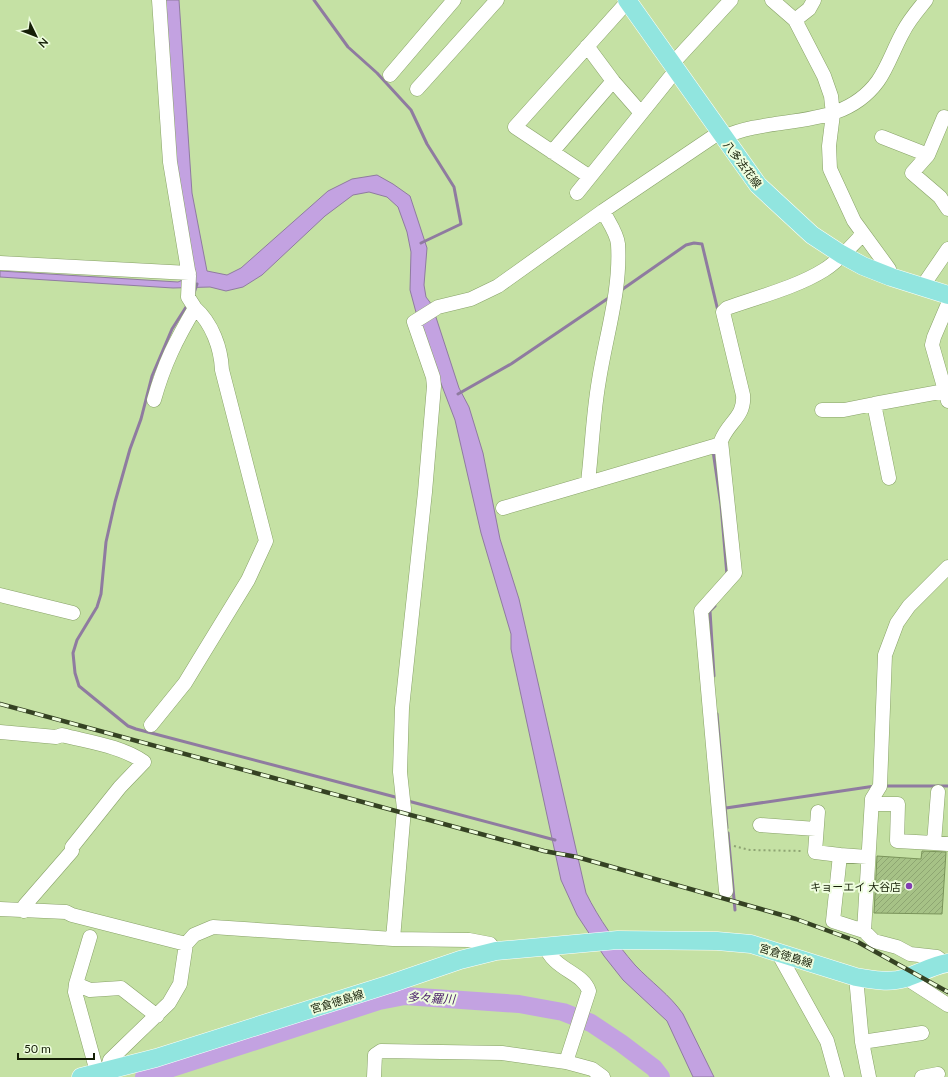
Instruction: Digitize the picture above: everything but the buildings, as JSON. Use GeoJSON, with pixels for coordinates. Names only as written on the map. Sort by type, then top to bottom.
{"type":"FeatureCollection","features":[{"type":"Feature","properties":{"kind":"main road","name":"八多法花線"},"geometry":{"type":"LineString","coordinates":[[628,0],[758,185],[812,235],[863,266],[890,277],[948,295]]}},
{"type":"Feature","properties":{"kind":"main road","name":"宮倉徳島線"},"geometry":{"type":"LineString","coordinates":[[95,1073],[129,1071],[460,960],[496,950],[618,940],[716,941],[751,944],[856,977],[886,981],[906,978],[947,963]]}},
{"type":"Feature","properties":{"kind":"street"},"geometry":{"type":"LineString","coordinates":[[151,725],[185,683],[200,660],[248,580],[266,541],[222,370],[221,358],[210,326],[190,291],[170,162],[159,0]]}},
{"type":"Feature","properties":{"kind":"street"},"geometry":{"type":"LineString","coordinates":[[390,75],[454,0]]}},
{"type":"Feature","properties":{"kind":"street"},"geometry":{"type":"LineString","coordinates":[[417,89],[497,0]]}},
{"type":"Feature","properties":{"kind":"street"},"geometry":{"type":"LineString","coordinates":[[590,177],[515,127],[628,0]]}},
{"type":"Feature","properties":{"kind":"street"},"geometry":{"type":"LineString","coordinates":[[576,193],[641,113],[674,67],[731,0]]}},
{"type":"Feature","properties":{"kind":"street"},"geometry":{"type":"LineString","coordinates":[[772,0],[795,20],[824,76],[831,96],[833,114],[828,159],[830,169],[845,204],[863,234],[889,268],[890,277]]}},
{"type":"Feature","properties":{"kind":"street"},"geometry":{"type":"LineString","coordinates":[[795,20],[809,9],[814,0]]}},
{"type":"Feature","properties":{"kind":"street"},"geometry":{"type":"LineString","coordinates":[[393,939],[395,928],[403,799],[400,772],[402,708],[427,477],[434,386],[433,377],[414,322],[435,309],[471,299],[498,286],[603,211],[722,135],[833,114],[850,107],[878,81],[903,30],[926,0]]}},
{"type":"Feature","properties":{"kind":"street"},"geometry":{"type":"LineString","coordinates":[[587,46],[613,81],[641,113]]}},
{"type":"Feature","properties":{"kind":"street"},"geometry":{"type":"LineString","coordinates":[[552,152],[613,81]]}},
{"type":"Feature","properties":{"kind":"street"},"geometry":{"type":"LineString","coordinates":[[944,117],[928,155],[912,173],[940,197],[948,208]]}},
{"type":"Feature","properties":{"kind":"street"},"geometry":{"type":"LineString","coordinates":[[882,137],[928,155]]}},
{"type":"Feature","properties":{"kind":"street"},"geometry":{"type":"LineString","coordinates":[[588,482],[592,449],[593,413],[615,293],[617,268],[618,243],[603,211]]}},
{"type":"Feature","properties":{"kind":"street"},"geometry":{"type":"LineString","coordinates":[[726,891],[701,611],[735,573],[717,445],[740,413],[744,404],[723,312],[727,308],[809,278],[833,264],[863,234]]}},
{"type":"Feature","properties":{"kind":"street"},"geometry":{"type":"LineString","coordinates":[[922,287],[948,249]]}},
{"type":"Feature","properties":{"kind":"street"},"geometry":{"type":"LineString","coordinates":[[0,263],[190,291]]}},
{"type":"Feature","properties":{"kind":"street"},"geometry":{"type":"LineString","coordinates":[[154,400],[162,370],[178,336],[190,291]]}},
{"type":"Feature","properties":{"kind":"street"},"geometry":{"type":"LineString","coordinates":[[822,410],[844,410],[874,404],[947,396],[932,345],[934,336],[948,304]]}},
{"type":"Feature","properties":{"kind":"street"},"geometry":{"type":"LineString","coordinates":[[874,404],[889,478]]}},
{"type":"Feature","properties":{"kind":"street"},"geometry":{"type":"LineString","coordinates":[[503,508],[717,445]]}},
{"type":"Feature","properties":{"kind":"street"},"geometry":{"type":"LineString","coordinates":[[864,931],[867,857],[872,799],[880,786],[885,655],[889,640],[897,623],[909,606],[948,567]]}},
{"type":"Feature","properties":{"kind":"street"},"geometry":{"type":"LineString","coordinates":[[0,594],[73,613]]}},
{"type":"Feature","properties":{"kind":"street"},"geometry":{"type":"LineString","coordinates":[[0,732],[56,737],[62,735],[103,745],[135,756],[144,762],[115,793],[72,847],[72,851],[25,905],[24,911]]}},
{"type":"Feature","properties":{"kind":"street"},"geometry":{"type":"LineString","coordinates":[[872,804],[898,804],[896,840],[941,844],[943,807],[938,792]]}},
{"type":"Feature","properties":{"kind":"street"},"geometry":{"type":"LineString","coordinates":[[818,812],[815,852],[867,857]]}},
{"type":"Feature","properties":{"kind":"street"},"geometry":{"type":"LineString","coordinates":[[760,825],[816,829]]}},
{"type":"Feature","properties":{"kind":"street"},"geometry":{"type":"LineString","coordinates":[[840,855],[833,921],[864,931],[874,941],[897,947],[910,954],[937,957],[947,963]]}},
{"type":"Feature","properties":{"kind":"street"},"geometry":{"type":"LineString","coordinates":[[0,909],[66,912],[72,915],[186,944]]}},
{"type":"Feature","properties":{"kind":"street"},"geometry":{"type":"LineString","coordinates":[[90,936],[75,992],[95,1073],[169,1003],[180,984],[186,944],[194,935],[214,927],[393,939],[469,940],[490,944],[496,950]]}},
{"type":"Feature","properties":{"kind":"street"},"geometry":{"type":"LineString","coordinates":[[545,945],[552,959],[587,985],[589,991],[566,1062]]}},
{"type":"Feature","properties":{"kind":"street"},"geometry":{"type":"LineString","coordinates":[[776,951],[827,1041],[837,1077]]}},
{"type":"Feature","properties":{"kind":"street"},"geometry":{"type":"LineString","coordinates":[[856,977],[862,1042],[869,1077]]}},
{"type":"Feature","properties":{"kind":"street"},"geometry":{"type":"LineString","coordinates":[[906,978],[948,1005]]}},
{"type":"Feature","properties":{"kind":"street"},"geometry":{"type":"LineString","coordinates":[[76,984],[90,990],[121,988],[157,1016]]}},
{"type":"Feature","properties":{"kind":"street"},"geometry":{"type":"LineString","coordinates":[[862,1042],[922,1033]]}},
{"type":"Feature","properties":{"kind":"street"},"geometry":{"type":"LineString","coordinates":[[374,1077],[375,1055],[381,1051],[502,1053],[566,1062],[592,1069],[603,1077]]}},
{"type":"Feature","properties":{"kind":"street"},"geometry":{"type":"LineString","coordinates":[[922,1077],[938,1074]]}},
{"type":"Feature","properties":{"kind":"path"},"geometry":{"type":"LineString","coordinates":[[734,846],[750,850],[815,852]]}},
{"type":"Feature","properties":{"kind":"shaded area"},"geometry":{"type":"Polygon","coordinates":[[[165,0],[179,0],[192,193],[207,271],[227,275],[241,268],[328,191],[352,179],[377,175],[410,196],[427,248],[424,285],[426,297],[432,305],[459,388],[469,407],[483,453],[500,539],[519,599],[586,893],[602,921],[628,957],[678,1007],[683,1014],[714,1077],[693,1077],[667,1021],[623,980],[604,956],[577,915],[561,880],[511,649],[511,634],[481,533],[455,420],[421,331],[410,290],[411,252],[407,232],[398,207],[387,197],[369,192],[353,195],[325,216],[262,275],[243,287],[226,291],[210,287],[173,288],[0,277],[0,271],[178,282],[194,275],[177,175],[165,0]]]}},
{"type":"Feature","properties":{"kind":"waterway"},"geometry":{"type":"LineString","coordinates":[[314,0],[348,47],[377,73],[411,110],[427,144],[454,187],[461,224],[421,243]]}},
{"type":"Feature","properties":{"kind":"waterway"},"geometry":{"type":"LineString","coordinates":[[620,291],[686,245],[694,243],[702,244],[718,311]]}},
{"type":"Feature","properties":{"kind":"waterway"},"geometry":{"type":"LineString","coordinates":[[193,296],[197,284]]}},
{"type":"Feature","properties":{"kind":"waterway"},"geometry":{"type":"LineString","coordinates":[[458,394],[511,364],[610,297]]}},
{"type":"Feature","properties":{"kind":"waterway"},"geometry":{"type":"LineString","coordinates":[[188,304],[172,329],[152,376],[141,419],[130,449],[115,502],[106,542],[101,594],[97,607],[77,640],[73,653],[75,673],[79,686],[128,726],[136,729],[399,798]]}},
{"type":"Feature","properties":{"kind":"waterway"},"geometry":{"type":"LineString","coordinates":[[713,451],[721,505],[727,575]]}},
{"type":"Feature","properties":{"kind":"waterway"},"geometry":{"type":"LineString","coordinates":[[714,676],[710,611],[715,606]]}},
{"type":"Feature","properties":{"kind":"waterway"},"geometry":{"type":"LineString","coordinates":[[717,714],[727,828]]}},
{"type":"Feature","properties":{"kind":"waterway"},"geometry":{"type":"LineString","coordinates":[[726,808],[875,786]]}},
{"type":"Feature","properties":{"kind":"waterway"},"geometry":{"type":"LineString","coordinates":[[885,786],[948,786]]}},
{"type":"Feature","properties":{"kind":"waterway"},"geometry":{"type":"LineString","coordinates":[[408,801],[555,840]]}},
{"type":"Feature","properties":{"kind":"waterway"},"geometry":{"type":"LineString","coordinates":[[728,833],[735,910]]}},
{"type":"Feature","properties":{"kind":"waterway","name":"多々羅川"},"geometry":{"type":"LineString","coordinates":[[144,1077],[379,1001],[405,996],[519,1004],[563,1012],[591,1023],[654,1068],[661,1077]]}},
{"type":"Feature","properties":{"kind":"railway"},"geometry":{"type":"LineString","coordinates":[[0,704],[544,851],[577,857],[796,919],[856,941],[948,992]]}},
{"type":"Feature","properties":{"kind":"place","name":"キョーエイ 大谷店"},"geometry":{"type":"Point","coordinates":[909,886]}}]}
